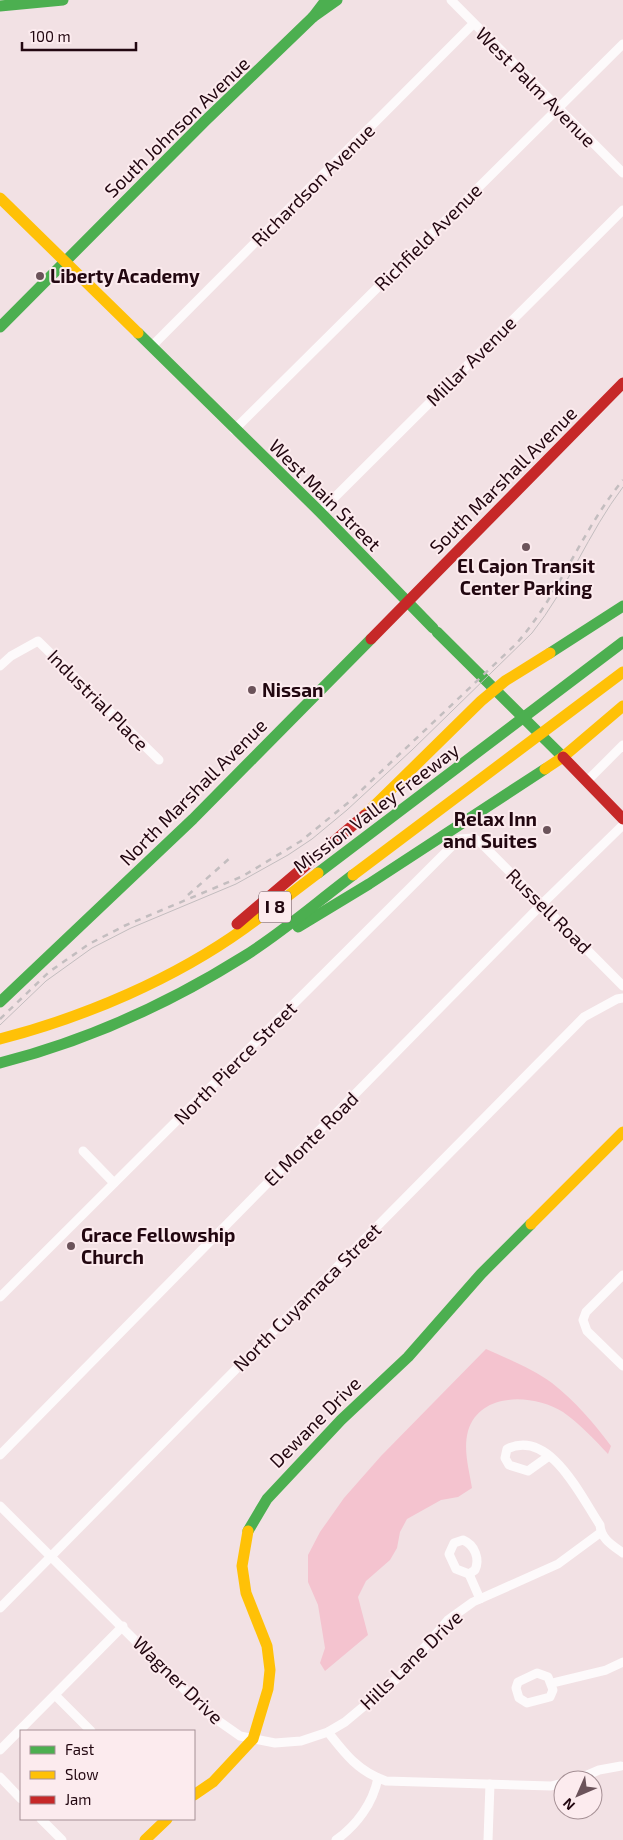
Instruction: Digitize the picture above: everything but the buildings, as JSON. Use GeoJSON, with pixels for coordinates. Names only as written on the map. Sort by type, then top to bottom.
{"type":"FeatureCollection","features":[{"type":"Feature","properties":{"kind":"main road"},"geometry":{"type":"LineString","coordinates":[[0,6],[63,0]]}},
{"type":"Feature","properties":{"kind":"main road","name":"South Johnson Avenue"},"geometry":{"type":"LineString","coordinates":[[314,17],[318,8],[326,0]]}},
{"type":"Feature","properties":{"kind":"main road","name":"South Johnson Avenue"},"geometry":{"type":"LineString","coordinates":[[0,327],[314,17],[337,0]]}},
{"type":"Feature","properties":{"kind":"main road","name":"West Main Street"},"geometry":{"type":"LineString","coordinates":[[0,198],[152,346],[234,430],[320,512],[623,819]]}},
{"type":"Feature","properties":{"kind":"main road","name":"South Marshall Avenue"},"geometry":{"type":"LineString","coordinates":[[407,602],[623,384]]}},
{"type":"Feature","properties":{"kind":"main road","name":"North Marshall Avenue"},"geometry":{"type":"LineString","coordinates":[[0,1002],[200,812],[407,602]]}},
{"type":"Feature","properties":{"kind":"main road"},"geometry":{"type":"LineString","coordinates":[[196,959],[358,821],[495,689],[623,606]]}},
{"type":"Feature","properties":{"kind":"main road","name":"Mission Valley Freeway"},"geometry":{"type":"LineString","coordinates":[[0,1040],[64,1020],[120,997],[196,959],[272,910],[623,642]]}},
{"type":"Feature","properties":{"kind":"main road","name":"I 8"},"geometry":{"type":"LineString","coordinates":[[0,1063],[36,1054],[129,1020],[259,948],[623,672]]}},
{"type":"Feature","properties":{"kind":"main road"},"geometry":{"type":"LineString","coordinates":[[259,948],[337,904],[563,757],[623,706]]}},
{"type":"Feature","properties":{"kind":"main road","name":"Dewane Drive"},"geometry":{"type":"LineString","coordinates":[[195,1794],[217,1778],[240,1755],[252,1739],[266,1697],[270,1675],[265,1641],[247,1596],[242,1573],[243,1548],[253,1520],[272,1491],[341,1420],[408,1357],[482,1274],[623,1132]]}},
{"type":"Feature","properties":{"kind":"main road"},"geometry":{"type":"LineString","coordinates":[[144,1840],[165,1820]]}},
{"type":"Feature","properties":{"kind":"street","name":"West Palm Avenue"},"geometry":{"type":"LineString","coordinates":[[451,0],[623,173]]}},
{"type":"Feature","properties":{"kind":"street","name":"Richardson Avenue"},"geometry":{"type":"LineString","coordinates":[[152,346],[474,24]]}},
{"type":"Feature","properties":{"kind":"street","name":"Richfield Avenue"},"geometry":{"type":"LineString","coordinates":[[234,430],[623,44]]}},
{"type":"Feature","properties":{"kind":"street","name":"Millar Avenue"},"geometry":{"type":"LineString","coordinates":[[320,512],[623,210]]}},
{"type":"Feature","properties":{"kind":"street","name":"Industrial Place"},"geometry":{"type":"LineString","coordinates":[[0,666],[11,656],[38,641],[159,760]]}},
{"type":"Feature","properties":{"kind":"street"},"geometry":{"type":"LineString","coordinates":[[586,782],[623,745]]}},
{"type":"Feature","properties":{"kind":"street","name":"El Monte Road"},"geometry":{"type":"LineString","coordinates":[[0,1455],[542,904],[623,825]]}},
{"type":"Feature","properties":{"kind":"street","name":"Russell Road"},"geometry":{"type":"LineString","coordinates":[[474,838],[623,986]]}},
{"type":"Feature","properties":{"kind":"street","name":"North Pierce Street"},"geometry":{"type":"LineString","coordinates":[[0,1297],[459,839],[474,838]]}},
{"type":"Feature","properties":{"kind":"street","name":"North Cuyamaca Street"},"geometry":{"type":"LineString","coordinates":[[0,1608],[584,1017],[617,999],[623,998]]}},
{"type":"Feature","properties":{"kind":"street"},"geometry":{"type":"LineString","coordinates":[[83,1151],[114,1183]]}},
{"type":"Feature","properties":{"kind":"street"},"geometry":{"type":"LineString","coordinates":[[623,1274],[586,1312],[583,1320],[587,1331],[623,1366]]}},
{"type":"Feature","properties":{"kind":"street"},"geometry":{"type":"LineString","coordinates":[[549,1456],[561,1465],[567,1473],[600,1525],[600,1533],[623,1553]]}},
{"type":"Feature","properties":{"kind":"street","name":"Wagner Drive"},"geometry":{"type":"LineString","coordinates":[[0,1506],[210,1715],[240,1736],[275,1743],[291,1742],[328,1732]]}},
{"type":"Feature","properties":{"kind":"street","name":"Hills Lane Drive"},"geometry":{"type":"LineString","coordinates":[[328,1732],[345,1722],[400,1676],[448,1620],[480,1599],[558,1564],[600,1533]]}},
{"type":"Feature","properties":{"kind":"street"},"geometry":{"type":"LineString","coordinates":[[469,1574],[480,1599]]}},
{"type":"Feature","properties":{"kind":"street"},"geometry":{"type":"LineString","coordinates":[[0,1750],[122,1626]]}},
{"type":"Feature","properties":{"kind":"street"},"geometry":{"type":"LineString","coordinates":[[552,1683],[606,1670],[623,1662]]}},
{"type":"Feature","properties":{"kind":"street"},"geometry":{"type":"LineString","coordinates":[[55,1695],[90,1730]]}},
{"type":"Feature","properties":{"kind":"street"},"geometry":{"type":"LineString","coordinates":[[328,1732],[351,1762],[378,1778],[386,1780],[553,1786]]}},
{"type":"Feature","properties":{"kind":"street"},"geometry":{"type":"LineString","coordinates":[[599,1770],[621,1766]]}},
{"type":"Feature","properties":{"kind":"street"},"geometry":{"type":"LineString","coordinates":[[0,1777],[20,1798]]}},
{"type":"Feature","properties":{"kind":"street"},"geometry":{"type":"LineString","coordinates":[[336,1840],[348,1832],[360,1819],[376,1789],[378,1778]]}},
{"type":"Feature","properties":{"kind":"street"},"geometry":{"type":"LineString","coordinates":[[488,1840],[490,1784]]}},
{"type":"Feature","properties":{"kind":"street"},"geometry":{"type":"LineString","coordinates":[[42,1820],[62,1840]]}},
{"type":"Feature","properties":{"kind":"shaded area"},"geometry":{"type":"Polygon","coordinates":[[[486,1349],[537,1373],[569,1397],[611,1446],[608,1454],[575,1421],[551,1406],[538,1402],[509,1400],[496,1403],[484,1409],[474,1418],[468,1431],[466,1445],[467,1460],[472,1488],[458,1497],[441,1500],[407,1519],[400,1532],[397,1548],[390,1560],[366,1581],[358,1597],[368,1635],[325,1671],[320,1663],[325,1648],[318,1605],[308,1582],[308,1555],[320,1532],[344,1498],[381,1456],[486,1349]]]}},
{"type":"Feature","properties":{"kind":"tram line"},"geometry":{"type":"LineString","coordinates":[[0,1025],[46,981],[92,948],[131,928],[236,884],[288,855],[312,839],[347,810],[412,750],[532,633],[545,616],[599,523],[623,487]]}},
{"type":"Feature","properties":{"kind":"railway"},"geometry":{"type":"LineString","coordinates":[[0,1019],[49,972],[89,944],[124,926],[243,876],[301,841],[349,802],[516,644],[532,625],[595,520],[623,480]]}},
{"type":"Feature","properties":{"kind":"railway"},"geometry":{"type":"LineString","coordinates":[[188,895],[230,858]]}},
{"type":"Feature","properties":{"kind":"traffic: fast"},"geometry":{"type":"LineString","coordinates":[[0,6],[63,0]]}},
{"type":"Feature","properties":{"kind":"traffic: fast"},"geometry":{"type":"LineString","coordinates":[[326,0],[313,17],[337,0]]}},
{"type":"Feature","properties":{"kind":"traffic: fast"},"geometry":{"type":"LineString","coordinates":[[0,327],[205,121],[313,17]]}},
{"type":"Feature","properties":{"kind":"traffic: fast"},"geometry":{"type":"LineString","coordinates":[[138,333],[320,512],[433,628]]}},
{"type":"Feature","properties":{"kind":"traffic: fast"},"geometry":{"type":"LineString","coordinates":[[550,653],[623,606]]}},
{"type":"Feature","properties":{"kind":"traffic: fast"},"geometry":{"type":"LineString","coordinates":[[437,632],[563,757]]}},
{"type":"Feature","properties":{"kind":"traffic: fast"},"geometry":{"type":"LineString","coordinates":[[0,1002],[193,819],[371,639]]}},
{"type":"Feature","properties":{"kind":"traffic: fast"},"geometry":{"type":"LineString","coordinates":[[318,873],[623,642]]}},
{"type":"Feature","properties":{"kind":"traffic: fast"},"geometry":{"type":"LineString","coordinates":[[298,927],[369,884],[545,769]]}},
{"type":"Feature","properties":{"kind":"traffic: fast"},"geometry":{"type":"LineString","coordinates":[[0,1063],[64,1044],[95,1032],[185,990],[257,948],[353,875]]}},
{"type":"Feature","properties":{"kind":"traffic: fast"},"geometry":{"type":"LineString","coordinates":[[248,1531],[267,1499],[341,1420],[408,1357],[481,1274],[531,1224]]}},
{"type":"Feature","properties":{"kind":"traffic: slow"},"geometry":{"type":"LineString","coordinates":[[0,198],[138,333]]}},
{"type":"Feature","properties":{"kind":"traffic: slow"},"geometry":{"type":"LineString","coordinates":[[365,815],[481,701],[505,681],[550,653]]}},
{"type":"Feature","properties":{"kind":"traffic: slow"},"geometry":{"type":"LineString","coordinates":[[353,875],[623,672]]}},
{"type":"Feature","properties":{"kind":"traffic: slow"},"geometry":{"type":"LineString","coordinates":[[545,769],[563,757],[623,706]]}},
{"type":"Feature","properties":{"kind":"traffic: slow"},"geometry":{"type":"LineString","coordinates":[[0,1039],[64,1020],[159,980],[218,947],[318,873]]}},
{"type":"Feature","properties":{"kind":"traffic: slow"},"geometry":{"type":"LineString","coordinates":[[531,1224],[623,1132]]}},
{"type":"Feature","properties":{"kind":"traffic: slow"},"geometry":{"type":"LineString","coordinates":[[195,1794],[213,1782],[253,1739],[268,1689],[270,1670],[267,1646],[246,1593],[242,1566],[248,1531]]}},
{"type":"Feature","properties":{"kind":"traffic: slow"},"geometry":{"type":"LineString","coordinates":[[145,1840],[166,1820]]}},
{"type":"Feature","properties":{"kind":"traffic: jam"},"geometry":{"type":"LineString","coordinates":[[371,639],[623,383]]}},
{"type":"Feature","properties":{"kind":"traffic: jam"},"geometry":{"type":"LineString","coordinates":[[563,757],[623,819]]}},
{"type":"Feature","properties":{"kind":"traffic: jam"},"geometry":{"type":"LineString","coordinates":[[237,924],[365,815]]}},
{"type":"Feature","properties":{"kind":"place","name":"Liberty Academy"},"geometry":{"type":"Point","coordinates":[40,276]}},
{"type":"Feature","properties":{"kind":"place","name":"El Cajon Transit Center Parking"},"geometry":{"type":"Point","coordinates":[526,547]}},
{"type":"Feature","properties":{"kind":"place","name":"Nissan"},"geometry":{"type":"Point","coordinates":[252,690]}},
{"type":"Feature","properties":{"kind":"place","name":"Relax Inn and Suites"},"geometry":{"type":"Point","coordinates":[547,830]}},
{"type":"Feature","properties":{"kind":"place","name":"Grace Fellowship Church"},"geometry":{"type":"Point","coordinates":[71,1246]}}]}
